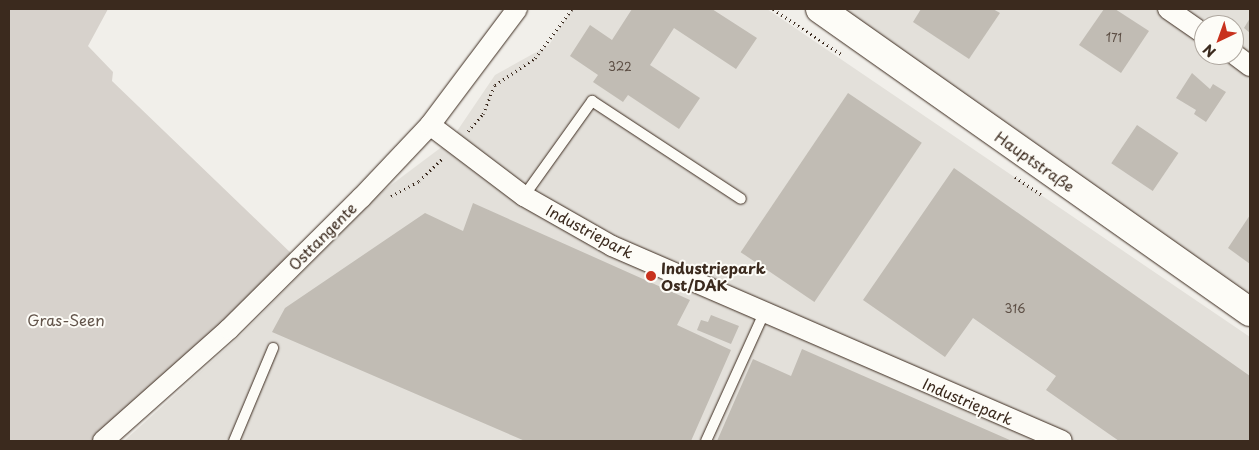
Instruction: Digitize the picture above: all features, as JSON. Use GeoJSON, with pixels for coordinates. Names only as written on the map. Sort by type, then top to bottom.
{"type":"FeatureCollection","features":[{"type":"Feature","properties":{"kind":"main road","name":"Hauptstraße"},"geometry":{"type":"LineString","coordinates":[[820,9],[1250,312]]}},
{"type":"Feature","properties":{"kind":"street","name":"Osttangente"},"geometry":{"type":"LineString","coordinates":[[103,441],[229,329],[430,125],[517,9]]}},
{"type":"Feature","properties":{"kind":"street"},"geometry":{"type":"LineString","coordinates":[[1168,9],[1194,27]]}},
{"type":"Feature","properties":{"kind":"street","name":"Industriepark"},"geometry":{"type":"LineString","coordinates":[[430,125],[524,196],[612,246],[1062,441]]}},
{"type":"Feature","properties":{"kind":"lane"},"geometry":{"type":"LineString","coordinates":[[524,196],[592,101],[741,199]]}},
{"type":"Feature","properties":{"kind":"lane"},"geometry":{"type":"LineString","coordinates":[[706,441],[764,313]]}},
{"type":"Feature","properties":{"kind":"lane"},"geometry":{"type":"LineString","coordinates":[[234,441],[273,348]]}},
{"type":"Feature","properties":{"kind":"shaded area"},"geometry":{"type":"Polygon","coordinates":[[[572,9],[767,9],[1250,337],[1250,441],[124,441],[242,334],[375,197],[451,140],[495,75],[549,45],[572,9]]]}},
{"type":"Feature","properties":{"kind":"shaded area"},"geometry":{"type":"Polygon","coordinates":[[[841,9],[1250,9],[1250,299],[841,9]]]}},
{"type":"Feature","properties":{"kind":"green space","name":"Gras-Seen"},"geometry":{"type":"Polygon","coordinates":[[[9,9],[108,9],[88,46],[113,72],[112,81],[294,256],[94,441],[9,441],[9,9]]]}},
{"type":"Feature","properties":{"kind":"building"},"geometry":{"type":"Polygon","coordinates":[[[632,9],[712,9],[757,38],[736,69],[674,28],[650,65],[700,98],[679,129],[628,95],[623,102],[593,82],[598,75],[570,56],[590,25],[612,40],[632,9]]]}},
{"type":"Feature","properties":{"kind":"building"},"geometry":{"type":"Polygon","coordinates":[[[921,9],[993,9],[1000,13],[969,59],[913,22],[921,9]]]}},
{"type":"Feature","properties":{"kind":"building"},"geometry":{"type":"Polygon","coordinates":[[[1104,9],[1115,9],[1149,31],[1121,73],[1079,45],[1104,9]]]}},
{"type":"Feature","properties":{"kind":"building"},"geometry":{"type":"Polygon","coordinates":[[[1250,18],[1250,33],[1244,28],[1250,18]]]}},
{"type":"Feature","properties":{"kind":"building"},"geometry":{"type":"Polygon","coordinates":[[[1192,73],[1210,89],[1213,84],[1226,92],[1206,122],[1194,114],[1196,110],[1176,98],[1192,73]]]}},
{"type":"Feature","properties":{"kind":"building"},"geometry":{"type":"Polygon","coordinates":[[[848,93],[922,143],[814,302],[741,252],[848,93]]]}},
{"type":"Feature","properties":{"kind":"building"},"geometry":{"type":"Polygon","coordinates":[[[1137,125],[1178,153],[1153,191],[1111,163],[1137,125]]]}},
{"type":"Feature","properties":{"kind":"building"},"geometry":{"type":"Polygon","coordinates":[[[954,168],[1250,376],[1250,441],[1119,441],[1046,390],[1056,376],[973,318],[945,357],[863,300],[954,168]]]}},
{"type":"Feature","properties":{"kind":"building"},"geometry":{"type":"Polygon","coordinates":[[[473,203],[690,300],[677,325],[731,350],[691,441],[525,441],[272,332],[285,308],[425,213],[463,231],[473,203]]]}},
{"type":"Feature","properties":{"kind":"building"},"geometry":{"type":"Polygon","coordinates":[[[1250,215],[1250,264],[1228,248],[1250,215]]]}},
{"type":"Feature","properties":{"kind":"building"},"geometry":{"type":"Polygon","coordinates":[[[711,315],[739,326],[731,344],[697,330],[701,320],[708,322],[711,315]]]}},
{"type":"Feature","properties":{"kind":"building"},"geometry":{"type":"Polygon","coordinates":[[[802,349],[1012,441],[717,441],[753,359],[791,376],[802,349]]]}},
{"type":"Feature","properties":{"kind":"place","name":"Industriepark Ost/DAK"},"geometry":{"type":"Point","coordinates":[651,276]}}]}
